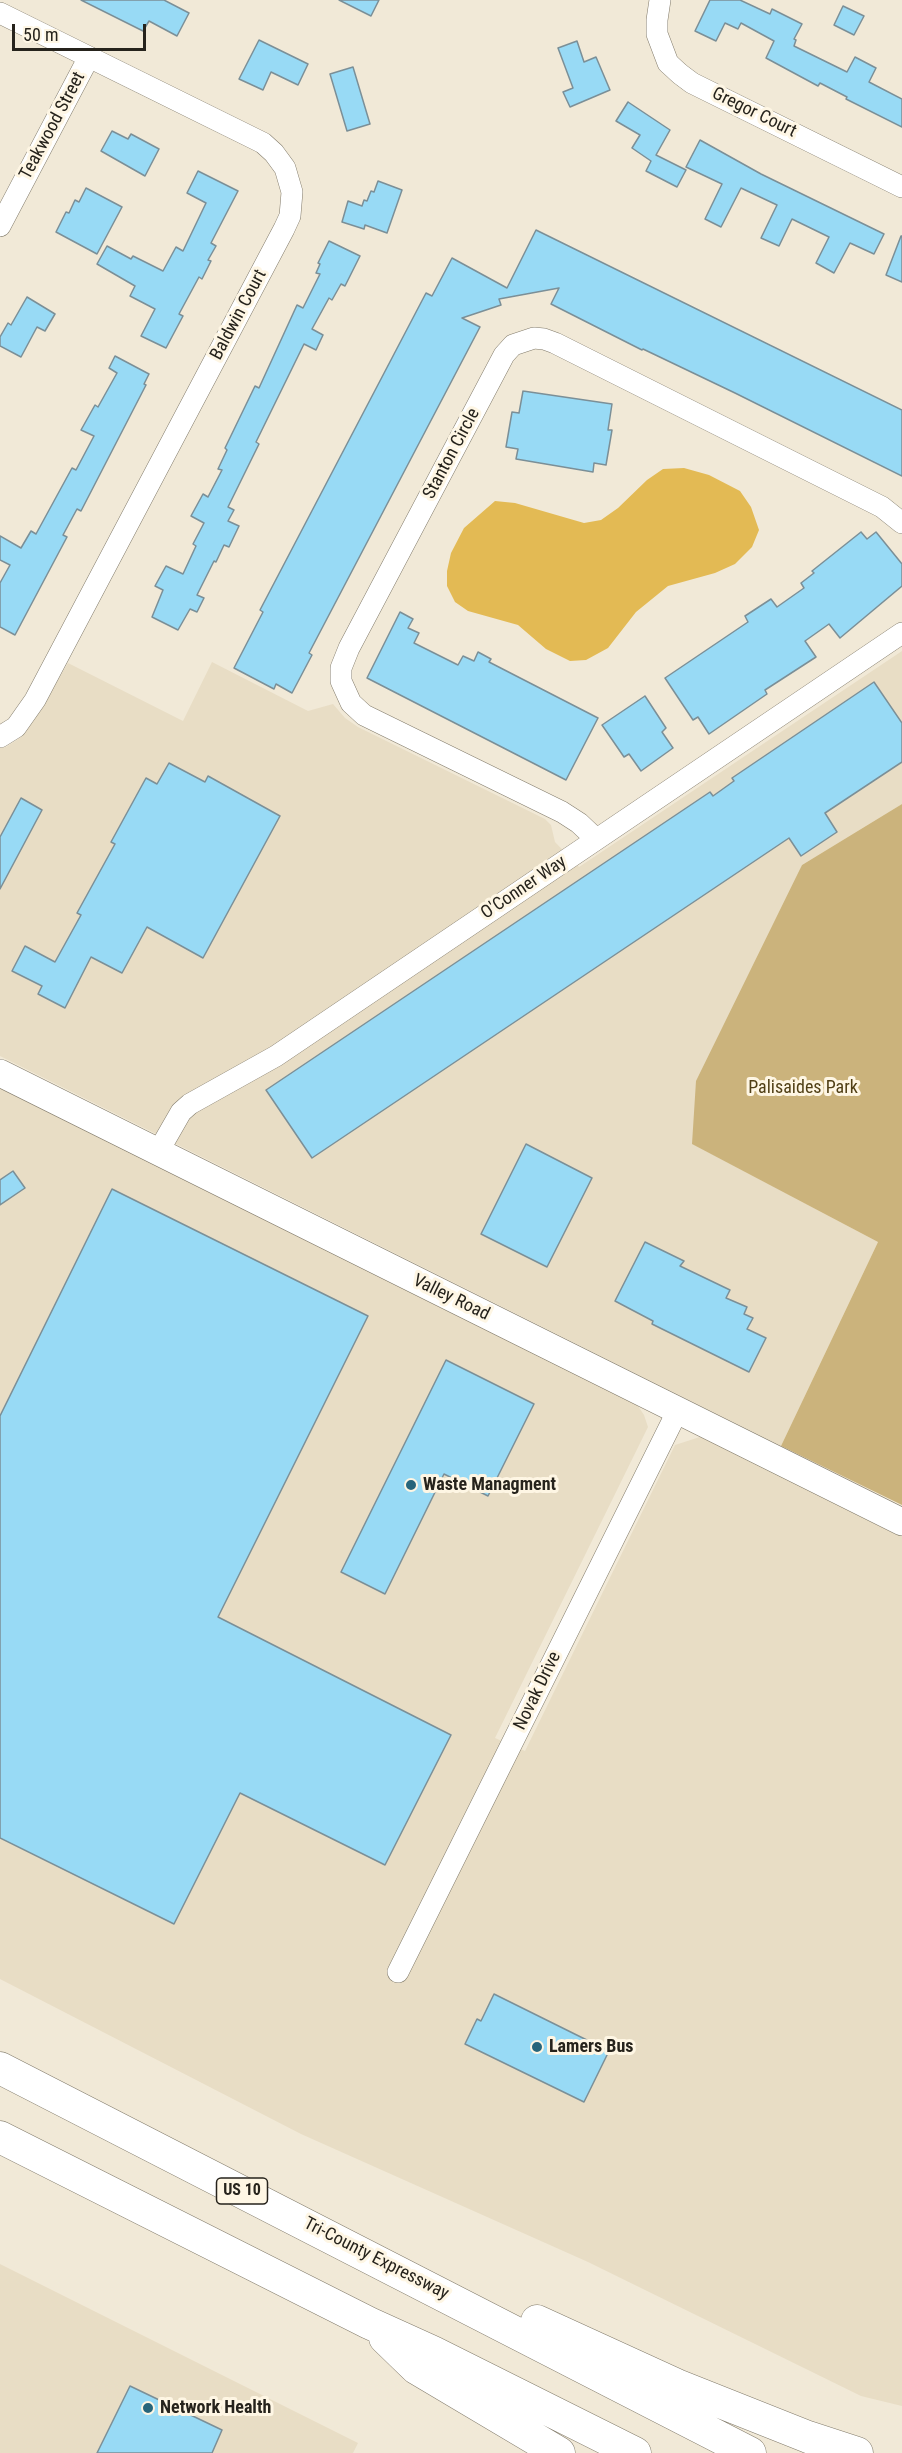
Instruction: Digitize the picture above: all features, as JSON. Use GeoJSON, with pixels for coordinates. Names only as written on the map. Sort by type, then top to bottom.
{"type":"FeatureCollection","features":[{"type":"Feature","properties":{"kind":"highway","name":"Tri-County Expressway"},"geometry":{"type":"LineString","coordinates":[[0,2068],[750,2453]]}},
{"type":"Feature","properties":{"kind":"highway"},"geometry":{"type":"LineString","coordinates":[[0,2137],[369,2323],[433,2352],[635,2453]]}},
{"type":"Feature","properties":{"kind":"highway"},"geometry":{"type":"LineString","coordinates":[[484,2315],[530,2318],[676,2385],[808,2437],[857,2453]]}},
{"type":"Feature","properties":{"kind":"highway"},"geometry":{"type":"LineString","coordinates":[[369,2323],[416,2368],[559,2453]]}},
{"type":"Feature","properties":{"kind":"main road","name":"Valley Road"},"geometry":{"type":"LineString","coordinates":[[0,1073],[902,1522]]}},
{"type":"Feature","properties":{"kind":"street","name":"Gregor Court"},"geometry":{"type":"LineString","coordinates":[[660,0],[657,34],[668,63],[680,74],[692,83],[902,187]]}},
{"type":"Feature","properties":{"kind":"street","name":"Baldwin Court"},"geometry":{"type":"LineString","coordinates":[[0,13],[263,143],[285,168],[290,181],[292,202],[290,216],[284,229],[34,700],[16,727],[0,737]]}},
{"type":"Feature","properties":{"kind":"street","name":"Teakwood Street"},"geometry":{"type":"LineString","coordinates":[[0,226],[89,57]]}},
{"type":"Feature","properties":{"kind":"street","name":"Stanton Circle"},"geometry":{"type":"LineString","coordinates":[[596,840],[579,823],[562,812],[364,715],[351,703],[341,681],[341,668],[349,648],[504,355],[513,345],[534,338],[555,343],[882,507],[902,523]]}},
{"type":"Feature","properties":{"kind":"street","name":"O'Conner Way"},"geometry":{"type":"LineString","coordinates":[[158,1152],[181,1112],[190,1104],[276,1056],[902,633]]}},
{"type":"Feature","properties":{"kind":"street","name":"Novak Drive"},"geometry":{"type":"LineString","coordinates":[[398,1972],[678,1410]]}},
{"type":"Feature","properties":{"kind":"shaded area"},"geometry":{"type":"Polygon","coordinates":[[[684,468],[709,475],[740,491],[751,507],[759,530],[752,547],[735,564],[715,573],[668,586],[636,612],[608,648],[586,660],[570,661],[546,649],[518,625],[468,611],[455,602],[447,586],[447,571],[451,553],[464,528],[495,501],[515,503],[584,523],[601,520],[663,469],[684,468]]]}},
{"type":"Feature","properties":{"kind":"shaded area"},"geometry":{"type":"Polygon","coordinates":[[[902,651],[902,804],[802,865],[693,1144],[878,1242],[781,1446],[0,1056],[0,748],[20,738],[34,720],[68,663],[183,721],[212,662],[308,711],[333,704],[345,718],[358,727],[545,819],[551,825],[555,842],[579,867],[902,651]]]}},
{"type":"Feature","properties":{"kind":"shaded area"},"geometry":{"type":"Polygon","coordinates":[[[0,1088],[636,1403],[648,1427],[495,1738],[525,1751],[675,1445],[706,1435],[902,1532],[902,2406],[861,2396],[588,2262],[301,2134],[0,1979],[0,1088]]]}},
{"type":"Feature","properties":{"kind":"shaded area"},"geometry":{"type":"Polygon","coordinates":[[[0,2264],[358,2443],[353,2453],[0,2453],[0,2264]]]}},
{"type":"Feature","properties":{"kind":"green space","name":"Palisaides Park"},"geometry":{"type":"Polygon","coordinates":[[[902,804],[902,1505],[781,1446],[878,1242],[692,1144],[696,1081],[802,865],[902,804]]]}},
{"type":"Feature","properties":{"kind":"building"},"geometry":{"type":"Polygon","coordinates":[[[81,0],[164,0],[189,13],[177,36],[149,21],[143,31],[81,0]]]}},
{"type":"Feature","properties":{"kind":"building"},"geometry":{"type":"Polygon","coordinates":[[[339,0],[379,0],[371,16],[339,0]]]}},
{"type":"Feature","properties":{"kind":"building"},"geometry":{"type":"Polygon","coordinates":[[[710,0],[740,0],[770,14],[772,9],[802,24],[794,39],[796,40],[794,46],[847,72],[855,57],[876,68],[869,82],[902,99],[902,127],[846,99],[847,97],[820,83],[818,86],[766,58],[774,41],[741,23],[738,29],[725,23],[716,41],[695,31],[710,0]]]}},
{"type":"Feature","properties":{"kind":"building"},"geometry":{"type":"Polygon","coordinates":[[[843,6],[864,16],[854,35],[834,25],[843,6]]]}},
{"type":"Feature","properties":{"kind":"building"},"geometry":{"type":"Polygon","coordinates":[[[259,40],[308,64],[298,85],[271,72],[263,90],[239,79],[259,40]]]}},
{"type":"Feature","properties":{"kind":"building"},"geometry":{"type":"Polygon","coordinates":[[[577,41],[584,62],[596,57],[610,90],[570,107],[563,92],[573,88],[558,48],[577,41]]]}},
{"type":"Feature","properties":{"kind":"building"},"geometry":{"type":"Polygon","coordinates":[[[353,67],[370,124],[347,131],[330,74],[353,67]]]}},
{"type":"Feature","properties":{"kind":"building"},"geometry":{"type":"Polygon","coordinates":[[[628,102],[670,130],[656,155],[686,170],[677,187],[646,171],[651,161],[632,148],[640,135],[616,121],[628,102]]]}},
{"type":"Feature","properties":{"kind":"building"},"geometry":{"type":"Polygon","coordinates":[[[112,131],[128,139],[131,134],[159,149],[145,176],[101,151],[112,131]]]}},
{"type":"Feature","properties":{"kind":"building"},"geometry":{"type":"Polygon","coordinates":[[[700,140],[761,174],[884,234],[874,254],[850,243],[834,273],[816,263],[829,237],[792,219],[779,246],[761,238],[777,205],[741,188],[721,227],[705,219],[722,184],[686,167],[700,140]]]}},
{"type":"Feature","properties":{"kind":"building"},"geometry":{"type":"Polygon","coordinates":[[[198,171],[238,191],[211,243],[216,246],[208,260],[211,261],[202,279],[199,277],[179,314],[183,316],[166,348],[141,336],[155,309],[130,296],[135,286],[97,264],[107,246],[131,259],[133,256],[163,271],[176,247],[183,251],[206,203],[187,193],[198,171]]]}},
{"type":"Feature","properties":{"kind":"building"},"geometry":{"type":"Polygon","coordinates":[[[378,181],[402,190],[387,233],[365,225],[364,229],[342,222],[348,201],[362,206],[371,191],[374,192],[378,181]]]}},
{"type":"Feature","properties":{"kind":"building"},"geometry":{"type":"Polygon","coordinates":[[[86,188],[122,207],[97,254],[56,232],[66,212],[69,213],[75,200],[79,202],[86,188]]]}},
{"type":"Feature","properties":{"kind":"building"},"geometry":{"type":"Polygon","coordinates":[[[536,230],[902,410],[902,476],[551,304],[559,288],[499,299],[501,305],[462,318],[480,327],[309,653],[312,655],[292,693],[276,684],[274,689],[234,668],[263,612],[260,610],[426,293],[432,296],[452,258],[507,288],[536,230]]]}},
{"type":"Feature","properties":{"kind":"building"},"geometry":{"type":"Polygon","coordinates":[[[902,236],[902,282],[886,275],[902,236]]]}},
{"type":"Feature","properties":{"kind":"building"},"geometry":{"type":"Polygon","coordinates":[[[329,241],[360,256],[345,286],[341,284],[332,300],[329,298],[312,329],[323,335],[316,350],[304,344],[256,442],[259,444],[228,507],[234,510],[228,521],[239,526],[229,547],[224,545],[216,562],[214,561],[197,595],[204,598],[197,612],[190,609],[178,630],[152,617],[163,590],[155,586],[166,566],[183,574],[196,546],[193,544],[204,523],[191,516],[203,494],[208,497],[222,470],[218,469],[227,450],[225,448],[255,386],[259,388],[297,305],[303,308],[320,274],[316,273],[320,264],[318,263],[329,241]]]}},
{"type":"Feature","properties":{"kind":"building"},"geometry":{"type":"Polygon","coordinates":[[[27,297],[55,314],[45,331],[37,327],[21,357],[0,346],[0,337],[8,323],[11,325],[27,297]]]}},
{"type":"Feature","properties":{"kind":"building"},"geometry":{"type":"Polygon","coordinates":[[[115,356],[149,374],[144,384],[146,385],[81,511],[77,509],[63,535],[67,537],[15,635],[0,627],[0,583],[10,565],[0,560],[0,536],[21,548],[31,531],[36,534],[72,468],[76,470],[94,436],[81,430],[95,405],[98,407],[117,373],[109,368],[115,356]]]}},
{"type":"Feature","properties":{"kind":"building"},"geometry":{"type":"Polygon","coordinates":[[[523,391],[612,404],[608,430],[612,430],[606,465],[594,463],[593,472],[516,459],[518,449],[506,447],[512,412],[519,413],[523,391]]]}},
{"type":"Feature","properties":{"kind":"building"},"geometry":{"type":"Polygon","coordinates":[[[861,532],[867,539],[876,532],[902,564],[902,586],[840,638],[829,624],[805,641],[816,657],[765,690],[767,694],[709,734],[698,717],[693,720],[665,678],[748,622],[745,616],[771,599],[777,607],[804,588],[801,583],[814,573],[812,571],[861,532]]]}},
{"type":"Feature","properties":{"kind":"building"},"geometry":{"type":"Polygon","coordinates":[[[400,612],[413,619],[408,628],[419,633],[414,643],[458,665],[463,656],[474,661],[478,652],[491,659],[489,662],[598,718],[566,780],[367,678],[400,612]]]}},
{"type":"Feature","properties":{"kind":"building"},"geometry":{"type":"Polygon","coordinates":[[[874,682],[902,723],[902,762],[825,813],[837,832],[801,856],[789,838],[312,1158],[266,1090],[710,792],[713,796],[734,781],[732,778],[874,682]]]}},
{"type":"Feature","properties":{"kind":"building"},"geometry":{"type":"Polygon","coordinates":[[[645,696],[666,728],[662,732],[673,748],[641,771],[629,754],[624,757],[602,725],[645,696]]]}},
{"type":"Feature","properties":{"kind":"building"},"geometry":{"type":"Polygon","coordinates":[[[169,763],[205,782],[208,776],[280,816],[203,958],[147,927],[122,973],[91,957],[65,1008],[38,994],[42,986],[12,971],[25,946],[55,962],[81,915],[77,913],[115,844],[111,842],[146,778],[157,784],[169,763]]]}},
{"type":"Feature","properties":{"kind":"building"},"geometry":{"type":"Polygon","coordinates":[[[21,798],[42,810],[0,889],[0,837],[21,798]]]}},
{"type":"Feature","properties":{"kind":"building"},"geometry":{"type":"Polygon","coordinates":[[[526,1144],[592,1178],[547,1267],[481,1234],[526,1144]]]}},
{"type":"Feature","properties":{"kind":"building"},"geometry":{"type":"Polygon","coordinates":[[[13,1171],[25,1188],[0,1205],[0,1180],[13,1171]]]}},
{"type":"Feature","properties":{"kind":"building"},"geometry":{"type":"Polygon","coordinates":[[[112,1189],[368,1316],[218,1617],[451,1735],[385,1865],[240,1793],[174,1924],[0,1838],[0,1416],[112,1189]]]}},
{"type":"Feature","properties":{"kind":"building"},"geometry":{"type":"Polygon","coordinates":[[[645,1242],[684,1261],[680,1266],[730,1290],[726,1298],[747,1307],[744,1314],[753,1318],[747,1329],[766,1338],[749,1372],[652,1324],[653,1321],[615,1301],[645,1242]]]}},
{"type":"Feature","properties":{"kind":"building","name":"Waste Managment"},"geometry":{"type":"Polygon","coordinates":[[[446,1360],[534,1404],[488,1496],[444,1474],[385,1594],[341,1572],[446,1360]]]}},
{"type":"Feature","properties":{"kind":"building","name":"Lamers Bus"},"geometry":{"type":"Polygon","coordinates":[[[494,1994],[609,2051],[584,2102],[465,2044],[477,2019],[481,2021],[494,1994]]]}},
{"type":"Feature","properties":{"kind":"building","name":"Network Health"},"geometry":{"type":"Polygon","coordinates":[[[130,2386],[222,2430],[212,2453],[97,2453],[130,2386]]]}},
{"type":"Feature","properties":{"kind":"place","name":"Waste Managment"},"geometry":{"type":"Point","coordinates":[411,1485]}},
{"type":"Feature","properties":{"kind":"place","name":"Lamers Bus"},"geometry":{"type":"Point","coordinates":[537,2047]}},
{"type":"Feature","properties":{"kind":"place","name":"Network Health"},"geometry":{"type":"Point","coordinates":[148,2408]}}]}
